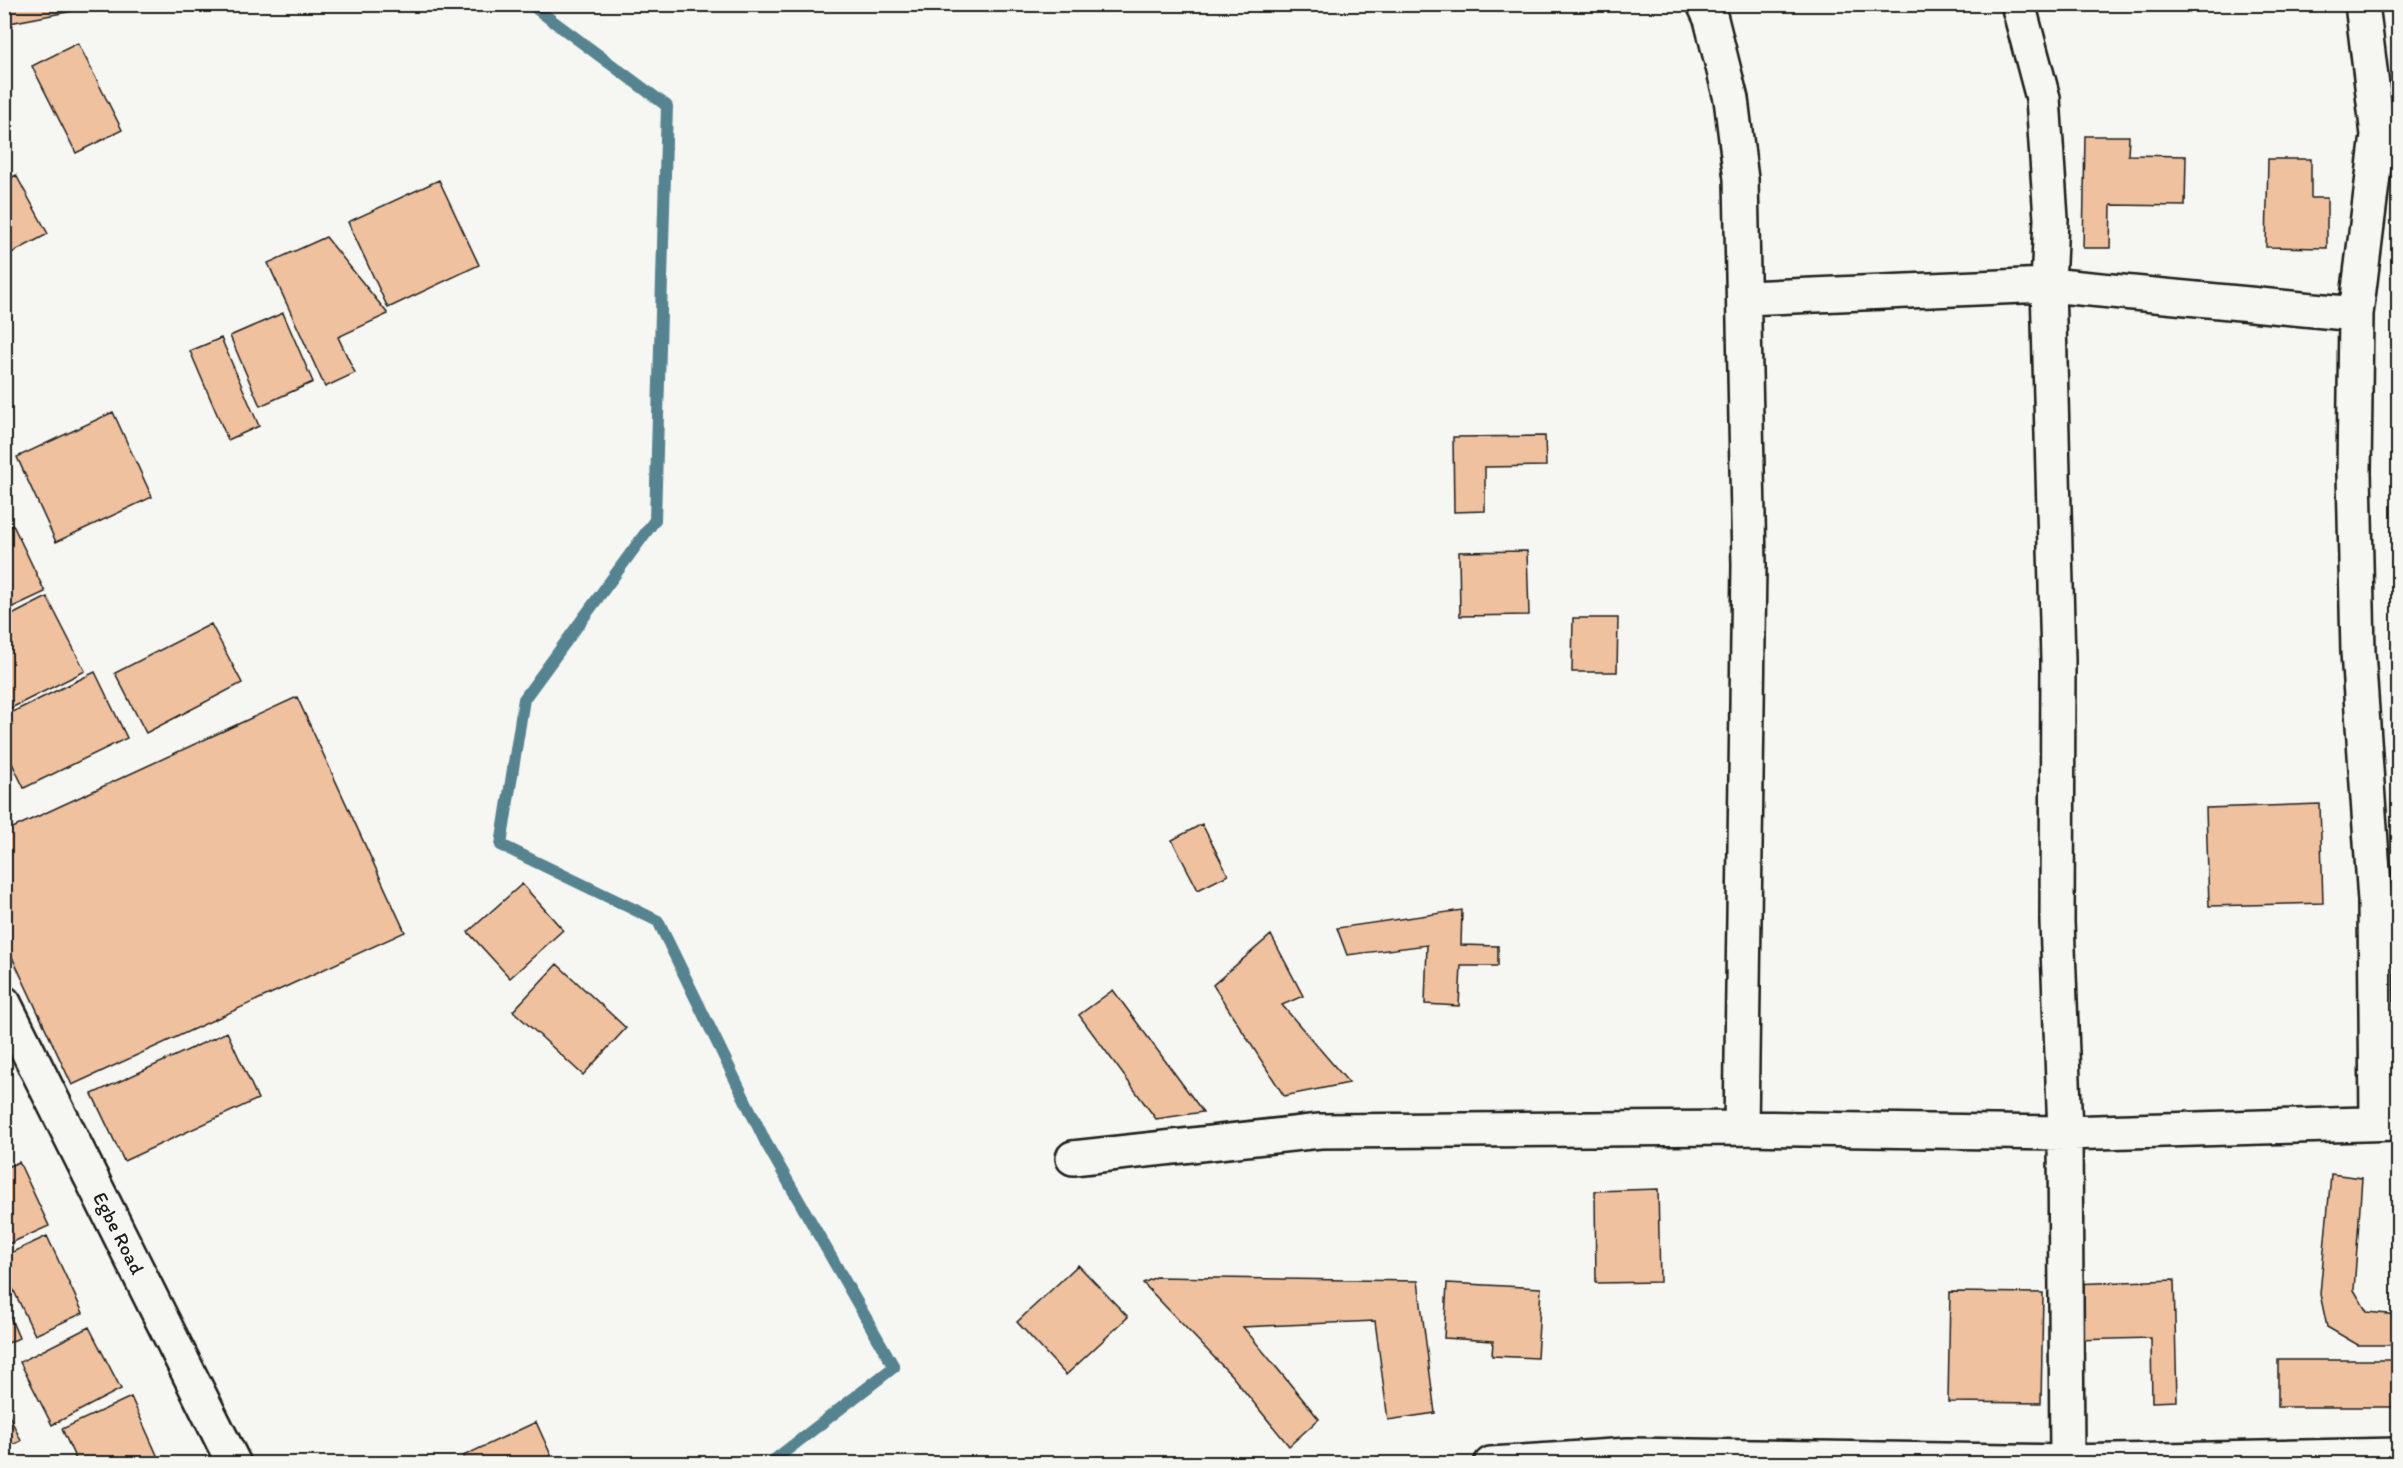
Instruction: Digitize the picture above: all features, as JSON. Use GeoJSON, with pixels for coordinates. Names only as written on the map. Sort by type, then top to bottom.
{"type":"FeatureCollection","features":[{"type":"Feature","properties":{"kind":"street"},"geometry":{"type":"LineString","coordinates":[[1704,4],[1711,19],[1731,99],[1742,179],[1749,565],[1741,1128]]}},
{"type":"Feature","properties":{"kind":"street"},"geometry":{"type":"LineString","coordinates":[[2018,4],[2043,98],[2051,219],[2048,285],[2058,660],[2057,922],[2065,1132],[2067,1463]]}},
{"type":"Feature","properties":{"kind":"street"},"geometry":{"type":"LineString","coordinates":[[1073,1158],[1320,1131],[1741,1128],[2065,1132],[2388,1122],[2357,641],[2354,472],[2356,314],[2378,135],[2362,4]]}},
{"type":"Feature","properties":{"kind":"street"},"geometry":{"type":"LineString","coordinates":[[1745,298],[2048,285],[2356,314]]}},
{"type":"Feature","properties":{"kind":"street","name":"Egbe Road"},"geometry":{"type":"LineString","coordinates":[[4,1003],[234,1464]]}},
{"type":"Feature","properties":{"kind":"street"},"geometry":{"type":"LineString","coordinates":[[1491,1464],[1628,1455],[2067,1463],[2398,1455]]}},
{"type":"Feature","properties":{"kind":"building"},"geometry":{"type":"Polygon","coordinates":[[[4,4],[98,4],[99,6],[4,24],[4,4]]]}},
{"type":"Feature","properties":{"kind":"building"},"geometry":{"type":"Polygon","coordinates":[[[78,43],[122,130],[76,153],[32,66],[78,43]]]}},
{"type":"Feature","properties":{"kind":"building"},"geometry":{"type":"Polygon","coordinates":[[[2085,136],[2129,136],[2128,155],[2186,156],[2185,206],[2111,205],[2110,248],[2083,248],[2085,136]]]}},
{"type":"Feature","properties":{"kind":"building"},"geometry":{"type":"Polygon","coordinates":[[[2268,159],[2311,159],[2311,198],[2327,198],[2327,248],[2266,247],[2268,159]]]}},
{"type":"Feature","properties":{"kind":"building"},"geometry":{"type":"Polygon","coordinates":[[[16,175],[48,234],[4,257],[4,182],[16,175]]]}},
{"type":"Feature","properties":{"kind":"building"},"geometry":{"type":"Polygon","coordinates":[[[439,180],[479,265],[388,308],[348,222],[439,180]]]}},
{"type":"Feature","properties":{"kind":"building"},"geometry":{"type":"Polygon","coordinates":[[[326,237],[388,314],[338,337],[355,373],[325,387],[268,263],[326,237]]]}},
{"type":"Feature","properties":{"kind":"building"},"geometry":{"type":"Polygon","coordinates":[[[283,313],[313,382],[260,406],[230,336],[283,313]]]}},
{"type":"Feature","properties":{"kind":"building"},"geometry":{"type":"Polygon","coordinates":[[[221,338],[259,426],[228,440],[190,351],[221,338]]]}},
{"type":"Feature","properties":{"kind":"building"},"geometry":{"type":"Polygon","coordinates":[[[113,412],[152,497],[56,542],[17,457],[113,412]]]}},
{"type":"Feature","properties":{"kind":"building"},"geometry":{"type":"Polygon","coordinates":[[[1545,436],[1546,466],[1485,467],[1485,511],[1454,512],[1453,437],[1545,436]]]}},
{"type":"Feature","properties":{"kind":"building"},"geometry":{"type":"Polygon","coordinates":[[[13,525],[45,592],[4,611],[4,529],[13,525]]]}},
{"type":"Feature","properties":{"kind":"building"},"geometry":{"type":"Polygon","coordinates":[[[1527,551],[1529,615],[1460,616],[1459,552],[1527,551]]]}},
{"type":"Feature","properties":{"kind":"building"},"geometry":{"type":"Polygon","coordinates":[[[47,597],[85,671],[5,711],[4,619],[47,597]]]}},
{"type":"Feature","properties":{"kind":"building"},"geometry":{"type":"Polygon","coordinates":[[[1573,618],[1618,618],[1617,672],[1572,672],[1573,618]]]}},
{"type":"Feature","properties":{"kind":"building"},"geometry":{"type":"Polygon","coordinates":[[[211,624],[242,683],[146,733],[115,673],[211,624]]]}},
{"type":"Feature","properties":{"kind":"building"},"geometry":{"type":"Polygon","coordinates":[[[95,672],[127,738],[24,788],[4,747],[4,716],[95,672]]]}},
{"type":"Feature","properties":{"kind":"building"},"geometry":{"type":"Polygon","coordinates":[[[297,697],[405,932],[72,1085],[4,940],[4,832],[297,697]]]}},
{"type":"Feature","properties":{"kind":"building"},"geometry":{"type":"Polygon","coordinates":[[[2320,804],[2323,903],[2209,906],[2206,808],[2320,804]]]}},
{"type":"Feature","properties":{"kind":"building"},"geometry":{"type":"Polygon","coordinates":[[[1202,824],[1228,875],[1198,890],[1172,840],[1202,824]]]}},
{"type":"Feature","properties":{"kind":"building"},"geometry":{"type":"Polygon","coordinates":[[[522,884],[563,930],[510,978],[468,932],[522,884]]]}},
{"type":"Feature","properties":{"kind":"building"},"geometry":{"type":"Polygon","coordinates":[[[1462,910],[1461,945],[1498,946],[1498,966],[1461,966],[1459,1006],[1425,1004],[1427,945],[1347,955],[1337,928],[1462,910]]]}},
{"type":"Feature","properties":{"kind":"building"},"geometry":{"type":"Polygon","coordinates":[[[1271,935],[1303,996],[1282,1005],[1349,1083],[1284,1096],[1213,985],[1271,935]]]}},
{"type":"Feature","properties":{"kind":"building"},"geometry":{"type":"Polygon","coordinates":[[[557,964],[626,1028],[583,1075],[513,1011],[557,964]]]}},
{"type":"Feature","properties":{"kind":"building"},"geometry":{"type":"Polygon","coordinates":[[[1113,990],[1203,1112],[1156,1119],[1079,1015],[1113,990]]]}},
{"type":"Feature","properties":{"kind":"building"},"geometry":{"type":"Polygon","coordinates":[[[227,1032],[258,1099],[124,1161],[92,1094],[227,1032]]]}},
{"type":"Feature","properties":{"kind":"building"},"geometry":{"type":"Polygon","coordinates":[[[19,1162],[49,1226],[4,1246],[4,1168],[19,1162]]]}},
{"type":"Feature","properties":{"kind":"building"},"geometry":{"type":"Polygon","coordinates":[[[2331,1174],[2362,1178],[2354,1290],[2367,1312],[2398,1315],[2398,1345],[2358,1345],[2327,1327],[2320,1294],[2331,1174]]]}},
{"type":"Feature","properties":{"kind":"building"},"geometry":{"type":"Polygon","coordinates":[[[1658,1189],[1660,1282],[1596,1283],[1595,1191],[1658,1189]]]}},
{"type":"Feature","properties":{"kind":"building"},"geometry":{"type":"Polygon","coordinates":[[[47,1236],[83,1313],[35,1335],[4,1270],[4,1256],[47,1236]]]}},
{"type":"Feature","properties":{"kind":"building"},"geometry":{"type":"Polygon","coordinates":[[[1078,1265],[1128,1317],[1066,1375],[1017,1322],[1078,1265]]]}},
{"type":"Feature","properties":{"kind":"building"},"geometry":{"type":"Polygon","coordinates":[[[1156,1277],[1418,1281],[1435,1413],[1388,1420],[1375,1321],[1243,1327],[1319,1419],[1289,1446],[1232,1376],[1143,1283],[1156,1277]]]}},
{"type":"Feature","properties":{"kind":"building"},"geometry":{"type":"Polygon","coordinates":[[[2174,1280],[2177,1401],[2152,1402],[2151,1338],[2073,1340],[2072,1284],[2174,1280]]]}},
{"type":"Feature","properties":{"kind":"building"},"geometry":{"type":"Polygon","coordinates":[[[1447,1283],[1541,1288],[1537,1358],[1492,1356],[1493,1341],[1444,1338],[1447,1283]]]}},
{"type":"Feature","properties":{"kind":"building"},"geometry":{"type":"Polygon","coordinates":[[[1950,1292],[2043,1293],[2041,1403],[1948,1402],[1950,1292]]]}},
{"type":"Feature","properties":{"kind":"building"},"geometry":{"type":"Polygon","coordinates":[[[8,1312],[19,1338],[4,1345],[4,1314],[8,1312]]]}},
{"type":"Feature","properties":{"kind":"building"},"geometry":{"type":"Polygon","coordinates":[[[89,1327],[121,1389],[52,1425],[20,1362],[89,1327]]]}},
{"type":"Feature","properties":{"kind":"building"},"geometry":{"type":"Polygon","coordinates":[[[2278,1360],[2398,1360],[2398,1407],[2278,1407],[2278,1360]]]}},
{"type":"Feature","properties":{"kind":"building"},"geometry":{"type":"Polygon","coordinates":[[[131,1397],[161,1464],[78,1464],[62,1429],[131,1397]]]}},
{"type":"Feature","properties":{"kind":"building"},"geometry":{"type":"Polygon","coordinates":[[[4,1404],[21,1441],[4,1449],[4,1404]]]}},
{"type":"Feature","properties":{"kind":"building"},"geometry":{"type":"Polygon","coordinates":[[[536,1422],[555,1464],[467,1464],[463,1456],[536,1422]]]}},
{"type":"Feature","properties":{"kind":"waterway"},"geometry":{"type":"LineString","coordinates":[[530,4],[667,106],[655,520],[524,699],[501,845],[658,921],[766,1143],[894,1367],[769,1464]]}}]}
